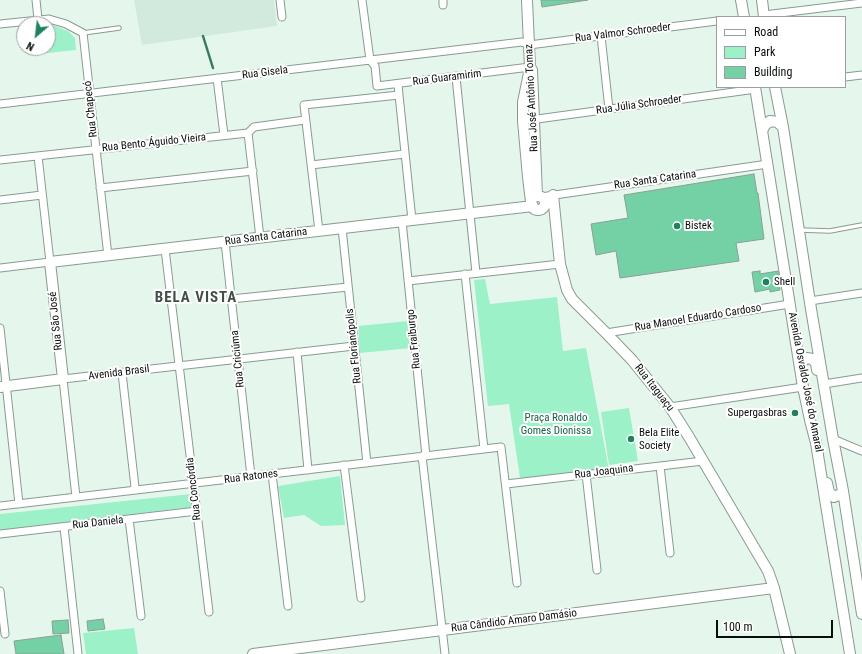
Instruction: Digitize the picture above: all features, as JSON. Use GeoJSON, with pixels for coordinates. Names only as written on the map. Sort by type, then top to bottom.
{"type":"FeatureCollection","features":[{"type":"Feature","properties":{"kind":"main road","name":"Rua José Antônio Tomaz"},"geometry":{"type":"LineString","coordinates":[[527,0],[530,67],[532,70],[537,202]]}},
{"type":"Feature","properties":{"kind":"main road"},"geometry":{"type":"LineString","coordinates":[[741,0],[744,16]]}},
{"type":"Feature","properties":{"kind":"main road"},"geometry":{"type":"LineString","coordinates":[[762,0],[764,16]]}},
{"type":"Feature","properties":{"kind":"main road"},"geometry":{"type":"LineString","coordinates":[[530,67],[523,102],[523,121],[528,177],[537,202],[555,214]]}},
{"type":"Feature","properties":{"kind":"main road","name":"Avenida Osvaldo José do Amaral"},"geometry":{"type":"LineString","coordinates":[[756,88],[803,387],[816,443],[850,654]]}},
{"type":"Feature","properties":{"kind":"main road","name":"Avenida Osvaldo José do Amaral"},"geometry":{"type":"LineString","coordinates":[[775,88],[800,230],[833,439],[843,490],[862,614]]}},
{"type":"Feature","properties":{"kind":"main road"},"geometry":{"type":"LineString","coordinates":[[763,129],[770,121],[777,122],[783,127]]}},
{"type":"Feature","properties":{"kind":"main road","name":"Rua Itaguaçu"},"geometry":{"type":"LineString","coordinates":[[552,195],[560,264],[565,284],[572,299],[632,360],[670,407],[764,563],[774,588],[790,654]]}},
{"type":"Feature","properties":{"kind":"main road","name":"Rua Santa Catarina"},"geometry":{"type":"LineString","coordinates":[[50,262],[469,214],[537,202]]}},
{"type":"Feature","properties":{"kind":"main road","name":"Rua São José"},"geometry":{"type":"LineString","coordinates":[[50,262],[63,380]]}},
{"type":"Feature","properties":{"kind":"main road"},"geometry":{"type":"LineString","coordinates":[[800,362],[808,358],[812,359],[816,363],[820,387],[827,402]]}},
{"type":"Feature","properties":{"kind":"main road","name":"Avenida Brasil"},"geometry":{"type":"LineString","coordinates":[[3,386],[63,380]]}},
{"type":"Feature","properties":{"kind":"main road"},"geometry":{"type":"LineString","coordinates":[[816,443],[824,461],[828,492],[834,497],[840,494],[843,490]]}},
{"type":"Feature","properties":{"kind":"main road","name":"Rua Cândido Amaro Damásio"},"geometry":{"type":"LineString","coordinates":[[253,654],[774,588]]}},
{"type":"Feature","properties":{"kind":"street"},"geometry":{"type":"LineString","coordinates":[[36,0],[38,16]]}},
{"type":"Feature","properties":{"kind":"street"},"geometry":{"type":"LineString","coordinates":[[280,0],[282,17]]}},
{"type":"Feature","properties":{"kind":"street"},"geometry":{"type":"LineString","coordinates":[[362,0],[370,60],[375,66],[377,86],[398,84]]}},
{"type":"Feature","properties":{"kind":"street"},"geometry":{"type":"LineString","coordinates":[[764,16],[862,3]]}},
{"type":"Feature","properties":{"kind":"street"},"geometry":{"type":"LineString","coordinates":[[56,21],[66,24],[83,33]]}},
{"type":"Feature","properties":{"kind":"street","name":"Rua Valmor Schroeder"},"geometry":{"type":"LineString","coordinates":[[529,45],[716,21]]}},
{"type":"Feature","properties":{"kind":"street"},"geometry":{"type":"LineString","coordinates":[[0,24],[16,22]]}},
{"type":"Feature","properties":{"kind":"street","name":"Rua Chapecó"},"geometry":{"type":"LineString","coordinates":[[83,33],[108,256]]}},
{"type":"Feature","properties":{"kind":"street"},"geometry":{"type":"LineString","coordinates":[[601,36],[609,110]]}},
{"type":"Feature","properties":{"kind":"street","name":"Rua Gisela"},"geometry":{"type":"LineString","coordinates":[[0,104],[522,42],[529,45]]}},
{"type":"Feature","properties":{"kind":"street","name":"Rua Guaramirim"},"geometry":{"type":"LineString","coordinates":[[305,120],[304,105],[399,95],[398,84],[530,67]]}},
{"type":"Feature","properties":{"kind":"street"},"geometry":{"type":"LineString","coordinates":[[846,77],[862,75]]}},
{"type":"Feature","properties":{"kind":"street"},"geometry":{"type":"LineString","coordinates":[[456,77],[476,273]]}},
{"type":"Feature","properties":{"kind":"street"},"geometry":{"type":"LineString","coordinates":[[217,78],[224,135]]}},
{"type":"Feature","properties":{"kind":"street","name":"Rua Júlia Schroeder"},"geometry":{"type":"LineString","coordinates":[[523,121],[756,88]]}},
{"type":"Feature","properties":{"kind":"street"},"geometry":{"type":"LineString","coordinates":[[399,95],[412,220]]}},
{"type":"Feature","properties":{"kind":"street"},"geometry":{"type":"LineString","coordinates":[[305,120],[319,231]]}},
{"type":"Feature","properties":{"kind":"street","name":"Rua Bento Águido Vieira"},"geometry":{"type":"LineString","coordinates":[[0,160],[248,133],[254,127],[305,120]]}},
{"type":"Feature","properties":{"kind":"street"},"geometry":{"type":"LineString","coordinates":[[248,133],[260,238]]}},
{"type":"Feature","properties":{"kind":"street"},"geometry":{"type":"LineString","coordinates":[[311,165],[405,154]]}},
{"type":"Feature","properties":{"kind":"street"},"geometry":{"type":"LineString","coordinates":[[38,156],[50,262]]}},
{"type":"Feature","properties":{"kind":"street","name":"Rua Santa Catarina"},"geometry":{"type":"LineString","coordinates":[[537,202],[552,195],[768,164]]}},
{"type":"Feature","properties":{"kind":"street"},"geometry":{"type":"LineString","coordinates":[[100,188],[253,171]]}},
{"type":"Feature","properties":{"kind":"street"},"geometry":{"type":"LineString","coordinates":[[0,200],[42,195]]}},
{"type":"Feature","properties":{"kind":"street","name":"Rua Fraiburgo"},"geometry":{"type":"LineString","coordinates":[[402,221],[424,456],[445,654]]}},
{"type":"Feature","properties":{"kind":"street","name":"Rua Florianópolis"},"geometry":{"type":"LineString","coordinates":[[342,228],[367,463]]}},
{"type":"Feature","properties":{"kind":"street","name":"Rua Criciúma"},"geometry":{"type":"LineString","coordinates":[[225,242],[251,476]]}},
{"type":"Feature","properties":{"kind":"street","name":"Rua Concórdia"},"geometry":{"type":"LineString","coordinates":[[165,249],[209,612]]}},
{"type":"Feature","properties":{"kind":"street","name":"Rua Santa Catarina"},"geometry":{"type":"LineString","coordinates":[[0,268],[50,262]]}},
{"type":"Feature","properties":{"kind":"street"},"geometry":{"type":"LineString","coordinates":[[408,281],[560,264]]}},
{"type":"Feature","properties":{"kind":"street"},"geometry":{"type":"LineString","coordinates":[[465,274],[484,449]]}},
{"type":"Feature","properties":{"kind":"street"},"geometry":{"type":"LineString","coordinates":[[231,299],[348,287]]}},
{"type":"Feature","properties":{"kind":"street"},"geometry":{"type":"LineString","coordinates":[[810,301],[862,293]]}},
{"type":"Feature","properties":{"kind":"street","name":"Rua Manoel Eduardo Cardoso"},"geometry":{"type":"LineString","coordinates":[[606,332],[790,304]]}},
{"type":"Feature","properties":{"kind":"street"},"geometry":{"type":"LineString","coordinates":[[0,328],[3,386],[19,504]]}},
{"type":"Feature","properties":{"kind":"street","name":"Avenida Brasil"},"geometry":{"type":"LineString","coordinates":[[63,380],[354,346]]}},
{"type":"Feature","properties":{"kind":"street"},"geometry":{"type":"LineString","coordinates":[[297,352],[308,470]]}},
{"type":"Feature","properties":{"kind":"street"},"geometry":{"type":"LineString","coordinates":[[122,373],[135,487],[133,490]]}},
{"type":"Feature","properties":{"kind":"street"},"geometry":{"type":"LineString","coordinates":[[824,384],[862,378]]}},
{"type":"Feature","properties":{"kind":"street"},"geometry":{"type":"LineString","coordinates":[[63,380],[76,497]]}},
{"type":"Feature","properties":{"kind":"street"},"geometry":{"type":"LineString","coordinates":[[670,407],[803,387]]}},
{"type":"Feature","properties":{"kind":"street"},"geometry":{"type":"LineString","coordinates":[[833,439],[862,451]]}},
{"type":"Feature","properties":{"kind":"street","name":"Rua Ratones"},"geometry":{"type":"LineString","coordinates":[[0,506],[501,447],[506,484]]}},
{"type":"Feature","properties":{"kind":"street","name":"Rua Joaquina"},"geometry":{"type":"LineString","coordinates":[[506,484],[703,461]]}},
{"type":"Feature","properties":{"kind":"street"},"geometry":{"type":"LineString","coordinates":[[344,465],[361,598]]}},
{"type":"Feature","properties":{"kind":"street"},"geometry":{"type":"LineString","coordinates":[[660,466],[670,553]]}},
{"type":"Feature","properties":{"kind":"street"},"geometry":{"type":"LineString","coordinates":[[272,474],[288,606]]}},
{"type":"Feature","properties":{"kind":"street"},"geometry":{"type":"LineString","coordinates":[[586,474],[597,570]]}},
{"type":"Feature","properties":{"kind":"street"},"geometry":{"type":"LineString","coordinates":[[506,484],[517,583]]}},
{"type":"Feature","properties":{"kind":"street","name":"Rua Daniela"},"geometry":{"type":"LineString","coordinates":[[0,534],[197,511]]}},
{"type":"Feature","properties":{"kind":"street"},"geometry":{"type":"LineString","coordinates":[[129,519],[141,616]]}},
{"type":"Feature","properties":{"kind":"street"},"geometry":{"type":"LineString","coordinates":[[64,527],[78,654]]}},
{"type":"Feature","properties":{"kind":"street"},"geometry":{"type":"LineString","coordinates":[[0,591],[5,634]]}},
{"type":"Feature","properties":{"kind":"lane"},"geometry":{"type":"LineString","coordinates":[[83,33],[119,28]]}},
{"type":"Feature","properties":{"kind":"lane"},"geometry":{"type":"LineString","coordinates":[[800,230],[830,231],[862,225]]}},
{"type":"Feature","properties":{"kind":"shaded area"},"geometry":{"type":"Polygon","coordinates":[[[134,0],[274,0],[277,26],[142,45],[134,0]]]}},
{"type":"Feature","properties":{"kind":"green space"},"geometry":{"type":"Polygon","coordinates":[[[56,26],[68,31],[75,38],[76,50],[56,52],[56,26]]]}},
{"type":"Feature","properties":{"kind":"green space","name":"Praça Ronaldo Gomes Dionissa"},"geometry":{"type":"Polygon","coordinates":[[[485,279],[490,304],[557,297],[563,351],[586,348],[609,470],[520,478],[509,404],[488,406],[474,280],[485,279]]]}},
{"type":"Feature","properties":{"kind":"green space"},"geometry":{"type":"Polygon","coordinates":[[[409,321],[411,348],[360,353],[358,326],[409,321]]]}},
{"type":"Feature","properties":{"kind":"green space"},"geometry":{"type":"Polygon","coordinates":[[[629,408],[638,461],[609,465],[601,412],[629,408]]]}},
{"type":"Feature","properties":{"kind":"green space"},"geometry":{"type":"Polygon","coordinates":[[[340,476],[345,525],[321,526],[304,515],[284,518],[278,486],[340,476]]]}},
{"type":"Feature","properties":{"kind":"green space"},"geometry":{"type":"Polygon","coordinates":[[[191,494],[193,507],[0,530],[0,514],[191,494]]]}},
{"type":"Feature","properties":{"kind":"green space"},"geometry":{"type":"Polygon","coordinates":[[[134,628],[138,654],[86,654],[83,633],[134,628]]]}},
{"type":"Feature","properties":{"kind":"building"},"geometry":{"type":"Polygon","coordinates":[[[541,0],[588,0],[542,7],[541,0]]]}},
{"type":"Feature","properties":{"kind":"building","name":"Bistek"},"geometry":{"type":"Polygon","coordinates":[[[754,174],[764,239],[736,243],[739,261],[620,278],[616,251],[596,255],[591,224],[628,218],[624,195],[754,174]]]}},
{"type":"Feature","properties":{"kind":"building","name":"Shell"},"geometry":{"type":"Polygon","coordinates":[[[760,271],[760,274],[778,271],[780,290],[770,292],[770,289],[755,292],[752,272],[760,271]]]}},
{"type":"Feature","properties":{"kind":"building"},"geometry":{"type":"Polygon","coordinates":[[[103,619],[105,629],[88,631],[87,621],[103,619]]]}},
{"type":"Feature","properties":{"kind":"building"},"geometry":{"type":"Polygon","coordinates":[[[68,620],[69,633],[53,634],[52,621],[68,620]]]}},
{"type":"Feature","properties":{"kind":"building"},"geometry":{"type":"Polygon","coordinates":[[[61,635],[64,654],[16,654],[14,641],[61,635]]]}},
{"type":"Feature","properties":{"kind":"waterway"},"geometry":{"type":"LineString","coordinates":[[203,36],[213,68]]}},
{"type":"Feature","properties":{"kind":"place","name":"Bistek"},"geometry":{"type":"Point","coordinates":[677,226]}},
{"type":"Feature","properties":{"kind":"place","name":"Shell"},"geometry":{"type":"Point","coordinates":[766,282]}},
{"type":"Feature","properties":{"kind":"place","name":"Supergasbras"},"geometry":{"type":"Point","coordinates":[795,413]}},
{"type":"Feature","properties":{"kind":"place","name":"Bela Elite Society"},"geometry":{"type":"Point","coordinates":[631,439]}},
{"type":"Feature","properties":{"kind":"district","name":"BELA VISTA"},"geometry":{"type":"Point","coordinates":[196,298]}}]}
